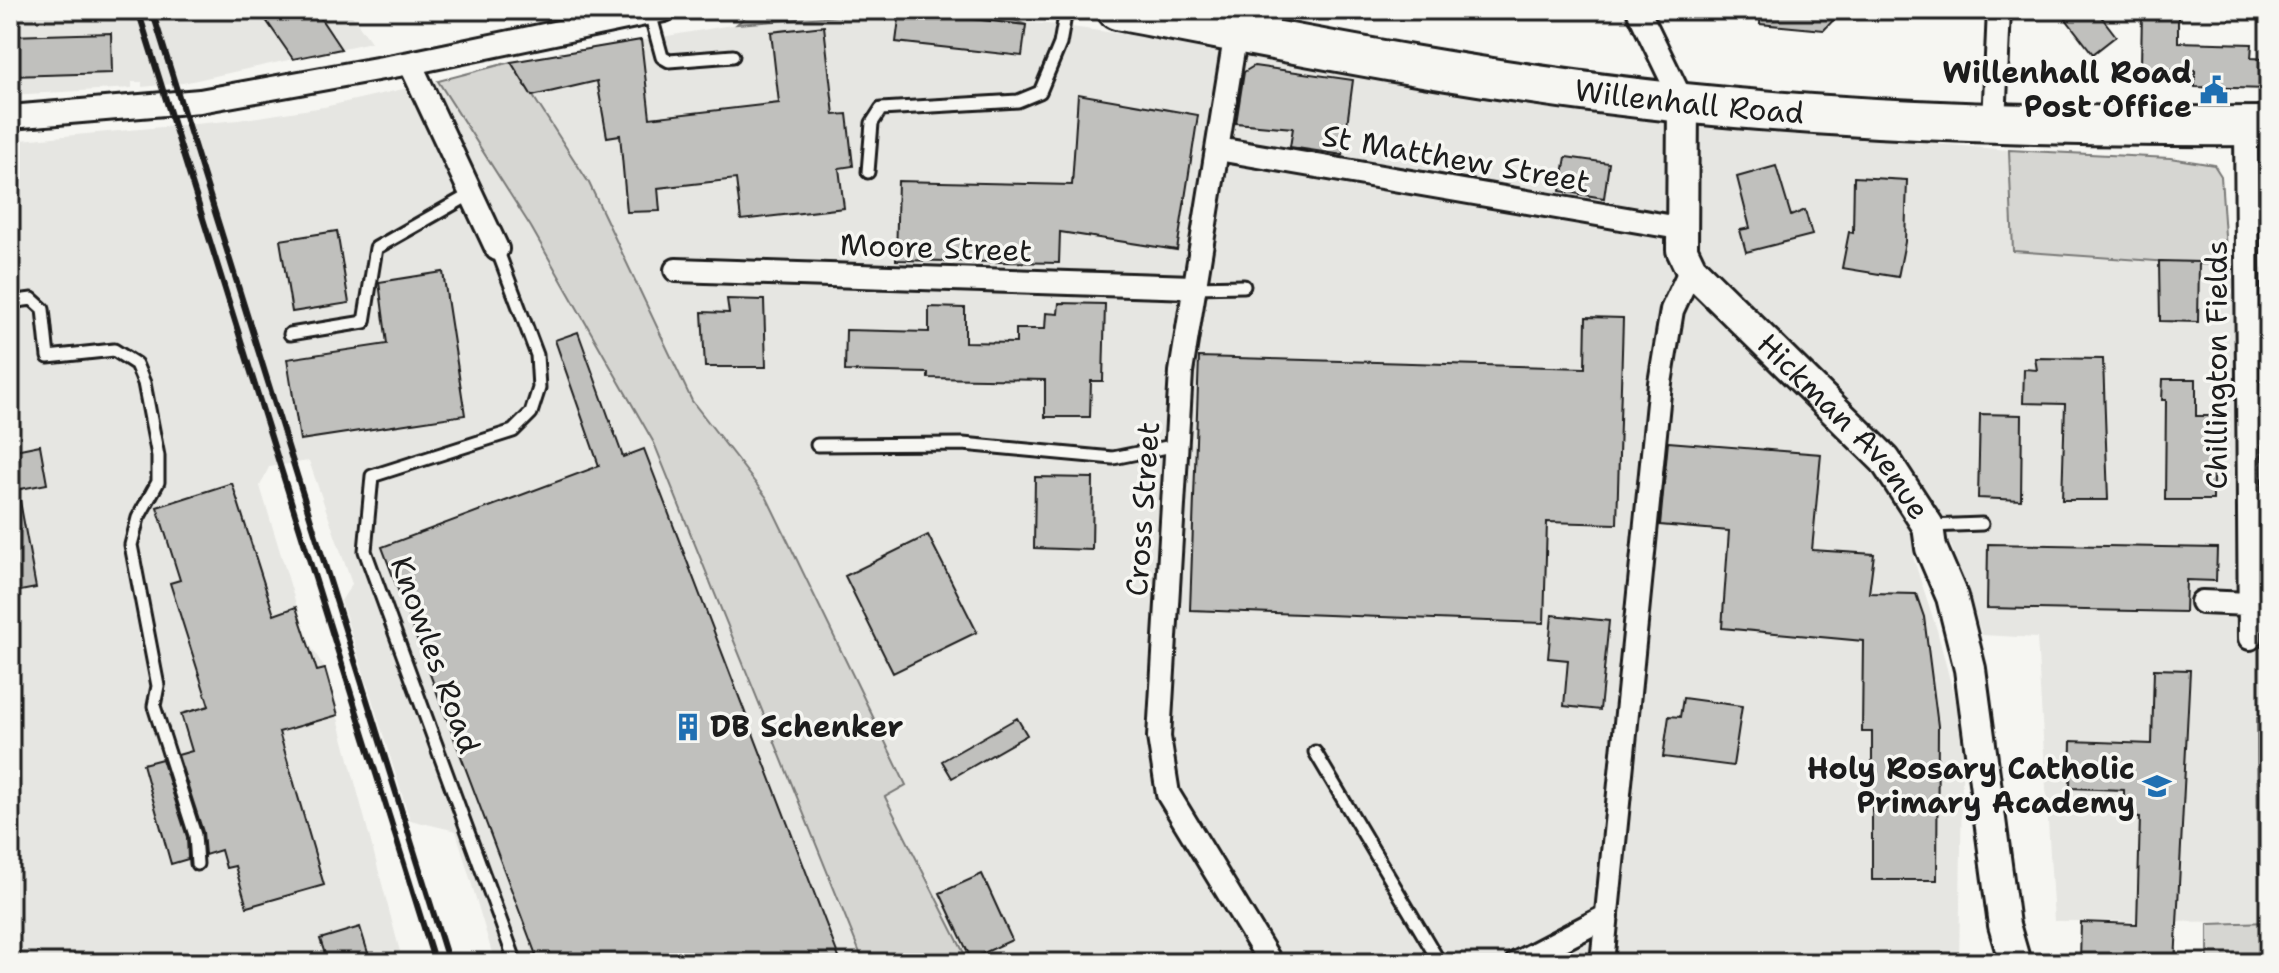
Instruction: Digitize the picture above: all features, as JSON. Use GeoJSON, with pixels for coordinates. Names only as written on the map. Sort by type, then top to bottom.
{"type":"FeatureCollection","features":[{"type":"Feature","properties":{"kind":"highway","name":"Willenhall Road"},"geometry":{"type":"LineString","coordinates":[[1117,10],[1192,17],[1236,32],[1485,75],[1683,103],[1994,123],[2258,126]]}},
{"type":"Feature","properties":{"kind":"street"},"geometry":{"type":"LineString","coordinates":[[1602,963],[1660,383],[1672,310],[1691,269],[1682,250],[1685,229],[1683,103],[1638,10]]}},
{"type":"Feature","properties":{"kind":"street"},"geometry":{"type":"LineString","coordinates":[[1994,123],[1999,10]]}},
{"type":"Feature","properties":{"kind":"street"},"geometry":{"type":"LineString","coordinates":[[10,117],[200,101],[410,63],[587,17],[657,11]]}},
{"type":"Feature","properties":{"kind":"street","name":"Cross Street"},"geometry":{"type":"LineString","coordinates":[[1236,32],[1181,372],[1159,737],[1168,794],[1271,963]]}},
{"type":"Feature","properties":{"kind":"street","name":"Knowles Road"},"geometry":{"type":"LineString","coordinates":[[410,63],[497,249]]}},
{"type":"Feature","properties":{"kind":"street","name":"Chillington Fields"},"geometry":{"type":"LineString","coordinates":[[2250,638],[2249,604],[2259,551],[2258,126]]}},
{"type":"Feature","properties":{"kind":"street","name":"St Matthew Street"},"geometry":{"type":"LineString","coordinates":[[1218,149],[1685,229]]}},
{"type":"Feature","properties":{"kind":"street","name":"Hickman Avenue"},"geometry":{"type":"LineString","coordinates":[[1691,269],[1885,460],[1928,526],[1931,548],[1952,597],[1970,669],[2004,925],[2015,963]]}},
{"type":"Feature","properties":{"kind":"street","name":"Moore Street"},"geometry":{"type":"LineString","coordinates":[[676,270],[1193,287]]}},
{"type":"Feature","properties":{"kind":"street"},"geometry":{"type":"LineString","coordinates":[[2202,602],[2249,604]]}},
{"type":"Feature","properties":{"kind":"street"},"geometry":{"type":"LineString","coordinates":[[1517,963],[1607,916]]}},
{"type":"Feature","properties":{"kind":"lane"},"geometry":{"type":"LineString","coordinates":[[868,172],[872,123],[881,109],[1018,101],[1040,92],[1060,44],[1066,10]]}},
{"type":"Feature","properties":{"kind":"lane"},"geometry":{"type":"LineString","coordinates":[[657,11],[662,57],[669,61],[733,56]]}},
{"type":"Feature","properties":{"kind":"lane"},"geometry":{"type":"LineString","coordinates":[[290,334],[364,322],[376,248],[471,194]]}},
{"type":"Feature","properties":{"kind":"lane","name":"Knowles Road"},"geometry":{"type":"LineString","coordinates":[[497,249],[537,355],[539,388],[531,413],[513,431],[372,476],[365,551],[516,963]]}},
{"type":"Feature","properties":{"kind":"lane"},"geometry":{"type":"LineString","coordinates":[[1193,287],[1244,286]]}},
{"type":"Feature","properties":{"kind":"lane"},"geometry":{"type":"LineString","coordinates":[[10,302],[32,299],[43,309],[48,357],[114,350],[136,364],[144,383],[158,456],[158,482],[138,518],[131,545],[158,686],[154,706],[195,835],[197,864]]}},
{"type":"Feature","properties":{"kind":"lane"},"geometry":{"type":"LineString","coordinates":[[817,445],[963,444],[1113,458],[1177,445]]}},
{"type":"Feature","properties":{"kind":"lane"},"geometry":{"type":"LineString","coordinates":[[1928,526],[1982,524]]}},
{"type":"Feature","properties":{"kind":"lane"},"geometry":{"type":"LineString","coordinates":[[1315,752],[1440,963]]}},
{"type":"Feature","properties":{"kind":"shaded area"},"geometry":{"type":"Polygon","coordinates":[[[10,10],[348,10],[371,42],[183,83],[142,87],[142,82],[132,82],[132,88],[10,95],[10,10]]]}},
{"type":"Feature","properties":{"kind":"shaded area"},"geometry":{"type":"Polygon","coordinates":[[[753,10],[992,10],[1026,25],[900,11],[737,24],[753,10]]]}},
{"type":"Feature","properties":{"kind":"shaded area"},"geometry":{"type":"Polygon","coordinates":[[[900,11],[1057,25],[1179,42],[1668,121],[2009,150],[2013,251],[2269,269],[2269,922],[2054,921],[2037,638],[1982,635],[1951,545],[1913,557],[1937,630],[1963,731],[1959,963],[968,963],[885,796],[906,784],[767,498],[692,401],[589,184],[511,63],[737,24],[900,11]]]}},
{"type":"Feature","properties":{"kind":"shaded area"},"geometry":{"type":"Polygon","coordinates":[[[511,62],[589,183],[692,401],[767,498],[906,785],[885,797],[969,963],[864,963],[654,443],[531,227],[438,81],[511,62]]]}},
{"type":"Feature","properties":{"kind":"shaded area"},"geometry":{"type":"Polygon","coordinates":[[[438,81],[531,227],[654,443],[864,963],[495,963],[456,831],[410,820],[341,601],[352,584],[309,461],[269,467],[260,486],[307,640],[325,669],[403,963],[10,963],[10,141],[238,120],[324,107],[438,81]]]}},
{"type":"Feature","properties":{"kind":"shaded area"},"geometry":{"type":"Polygon","coordinates":[[[2009,150],[2170,158],[2214,165],[2221,176],[2227,266],[2013,251],[2009,150]]]}},
{"type":"Feature","properties":{"kind":"shaded area"},"geometry":{"type":"Polygon","coordinates":[[[2257,718],[2269,718],[2269,873],[2258,873],[2257,718]]]}},
{"type":"Feature","properties":{"kind":"shaded area"},"geometry":{"type":"Polygon","coordinates":[[[2269,922],[2269,963],[2208,963],[2208,924],[2269,922]]]}},
{"type":"Feature","properties":{"kind":"building"},"geometry":{"type":"Polygon","coordinates":[[[259,10],[315,10],[341,49],[293,59],[259,10]]]}},
{"type":"Feature","properties":{"kind":"building"},"geometry":{"type":"Polygon","coordinates":[[[1761,10],[1843,10],[1824,30],[1760,24],[1761,10]]]}},
{"type":"Feature","properties":{"kind":"building"},"geometry":{"type":"Polygon","coordinates":[[[2059,10],[2096,10],[2116,36],[2093,54],[2059,10]]]}},
{"type":"Feature","properties":{"kind":"building"},"geometry":{"type":"Polygon","coordinates":[[[2142,10],[2178,10],[2178,42],[2252,44],[2251,58],[2269,59],[2269,89],[2195,87],[2195,70],[2141,68],[2142,10]]]}},
{"type":"Feature","properties":{"kind":"building"},"geometry":{"type":"Polygon","coordinates":[[[900,11],[1026,25],[1022,56],[896,42],[900,11]]]}},
{"type":"Feature","properties":{"kind":"building"},"geometry":{"type":"Polygon","coordinates":[[[824,26],[834,115],[847,114],[853,166],[839,168],[844,208],[741,220],[736,179],[658,188],[660,211],[627,212],[620,135],[607,137],[597,81],[532,96],[511,62],[641,40],[650,118],[779,103],[771,32],[824,26]]]}},
{"type":"Feature","properties":{"kind":"building"},"geometry":{"type":"Polygon","coordinates":[[[111,33],[112,73],[10,76],[10,36],[111,33]]]}},
{"type":"Feature","properties":{"kind":"building"},"geometry":{"type":"Polygon","coordinates":[[[1254,66],[1353,80],[1343,155],[1290,147],[1293,128],[1236,123],[1244,72],[1254,66]]]}},
{"type":"Feature","properties":{"kind":"building"},"geometry":{"type":"Polygon","coordinates":[[[1078,94],[1198,115],[1177,250],[1060,232],[1059,263],[896,260],[898,181],[1072,185],[1078,94]]]}},
{"type":"Feature","properties":{"kind":"building"},"geometry":{"type":"Polygon","coordinates":[[[1566,157],[1609,163],[1604,198],[1560,191],[1566,157]]]}},
{"type":"Feature","properties":{"kind":"building"},"geometry":{"type":"Polygon","coordinates":[[[1776,166],[1791,216],[1805,210],[1812,235],[1746,252],[1740,230],[1750,228],[1737,177],[1776,166]]]}},
{"type":"Feature","properties":{"kind":"building"},"geometry":{"type":"Polygon","coordinates":[[[1854,177],[1907,180],[1905,242],[1898,277],[1842,268],[1849,232],[1853,233],[1854,177]]]}},
{"type":"Feature","properties":{"kind":"building"},"geometry":{"type":"Polygon","coordinates":[[[337,231],[349,303],[292,312],[280,240],[337,231]]]}},
{"type":"Feature","properties":{"kind":"building"},"geometry":{"type":"Polygon","coordinates":[[[2159,261],[2199,262],[2198,322],[2160,321],[2159,261]]]}},
{"type":"Feature","properties":{"kind":"building"},"geometry":{"type":"Polygon","coordinates":[[[443,272],[465,415],[300,440],[287,359],[387,344],[379,282],[443,272]]]}},
{"type":"Feature","properties":{"kind":"building"},"geometry":{"type":"Polygon","coordinates":[[[727,299],[764,300],[766,367],[705,367],[702,312],[729,313],[727,299]]]}},
{"type":"Feature","properties":{"kind":"building"},"geometry":{"type":"Polygon","coordinates":[[[1059,303],[1105,304],[1103,381],[1091,381],[1090,417],[1045,417],[1045,380],[928,378],[928,373],[845,371],[846,330],[929,332],[929,307],[965,308],[965,342],[1016,343],[1016,329],[1045,329],[1046,313],[1058,314],[1059,303]]]}},
{"type":"Feature","properties":{"kind":"building"},"geometry":{"type":"Polygon","coordinates":[[[1586,317],[1623,318],[1617,524],[1547,522],[1544,623],[1190,610],[1199,357],[1585,368],[1586,317]]]}},
{"type":"Feature","properties":{"kind":"building"},"geometry":{"type":"Polygon","coordinates":[[[578,332],[623,457],[644,449],[841,963],[539,963],[382,547],[599,466],[555,340],[578,332]]]}},
{"type":"Feature","properties":{"kind":"building"},"geometry":{"type":"Polygon","coordinates":[[[2035,358],[2103,359],[2108,500],[2062,500],[2065,404],[2023,403],[2024,369],[2037,370],[2035,358]]]}},
{"type":"Feature","properties":{"kind":"building"},"geometry":{"type":"Polygon","coordinates":[[[2163,379],[2196,379],[2196,416],[2213,416],[2213,500],[2165,500],[2166,400],[2162,400],[2163,379]]]}},
{"type":"Feature","properties":{"kind":"building"},"geometry":{"type":"Polygon","coordinates":[[[1980,414],[2022,415],[2021,500],[1978,498],[1980,414]]]}},
{"type":"Feature","properties":{"kind":"building"},"geometry":{"type":"Polygon","coordinates":[[[1668,442],[1821,454],[1812,550],[1874,554],[1869,593],[1916,594],[1924,617],[1938,726],[1937,880],[1872,880],[1872,732],[1862,732],[1863,641],[1722,628],[1729,531],[1660,525],[1668,442]]]}},
{"type":"Feature","properties":{"kind":"building"},"geometry":{"type":"Polygon","coordinates":[[[40,445],[47,484],[10,491],[10,451],[40,445]]]}},
{"type":"Feature","properties":{"kind":"building"},"geometry":{"type":"Polygon","coordinates":[[[1035,477],[1093,478],[1092,550],[1034,548],[1035,477]]]}},
{"type":"Feature","properties":{"kind":"building"},"geometry":{"type":"Polygon","coordinates":[[[232,483],[274,615],[296,607],[317,671],[325,669],[338,715],[279,732],[324,885],[247,907],[235,866],[226,868],[221,850],[205,855],[203,832],[178,755],[192,751],[181,714],[209,706],[170,583],[180,580],[157,507],[232,483]]]}},
{"type":"Feature","properties":{"kind":"building"},"geometry":{"type":"Polygon","coordinates":[[[20,501],[36,588],[10,593],[10,502],[20,501]]]}},
{"type":"Feature","properties":{"kind":"building"},"geometry":{"type":"Polygon","coordinates":[[[928,535],[977,632],[893,673],[845,576],[928,535]]]}},
{"type":"Feature","properties":{"kind":"building"},"geometry":{"type":"Polygon","coordinates":[[[1988,544],[2217,548],[2216,581],[2186,580],[2185,612],[1987,608],[1988,544]]]}},
{"type":"Feature","properties":{"kind":"building"},"geometry":{"type":"Polygon","coordinates":[[[1552,615],[1609,621],[1600,710],[1564,706],[1568,660],[1548,658],[1552,615]]]}},
{"type":"Feature","properties":{"kind":"building"},"geometry":{"type":"Polygon","coordinates":[[[2154,669],[2190,670],[2175,963],[2080,963],[2081,922],[2137,924],[2140,817],[2124,816],[2124,790],[2070,788],[2071,741],[2152,744],[2154,669]]]}},
{"type":"Feature","properties":{"kind":"building"},"geometry":{"type":"Polygon","coordinates":[[[1683,698],[1742,706],[1733,766],[1663,757],[1669,716],[1680,717],[1683,698]]]}},
{"type":"Feature","properties":{"kind":"building"},"geometry":{"type":"Polygon","coordinates":[[[1017,718],[1027,735],[952,778],[942,761],[1017,718]]]}},
{"type":"Feature","properties":{"kind":"building"},"geometry":{"type":"Polygon","coordinates":[[[162,759],[187,837],[188,859],[171,864],[143,764],[162,759]]]}},
{"type":"Feature","properties":{"kind":"building"},"geometry":{"type":"Polygon","coordinates":[[[982,874],[1012,940],[971,959],[940,893],[982,874]]]}},
{"type":"Feature","properties":{"kind":"building"},"geometry":{"type":"Polygon","coordinates":[[[360,927],[371,963],[328,963],[320,939],[360,927]]]}},
{"type":"Feature","properties":{"kind":"railway"},"geometry":{"type":"LineString","coordinates":[[138,10],[435,963]]}},
{"type":"Feature","properties":{"kind":"railway"},"geometry":{"type":"LineString","coordinates":[[152,10],[449,963]]}},
{"type":"Feature","properties":{"kind":"place","name":"Willenhall Road Post Office"},"geometry":{"type":"Point","coordinates":[2214,90]}},
{"type":"Feature","properties":{"kind":"place","name":"DB Schenker"},"geometry":{"type":"Point","coordinates":[688,727]}},
{"type":"Feature","properties":{"kind":"place","name":"Holy Rosary Catholic Primary Academy"},"geometry":{"type":"Point","coordinates":[2157,786]}}]}
